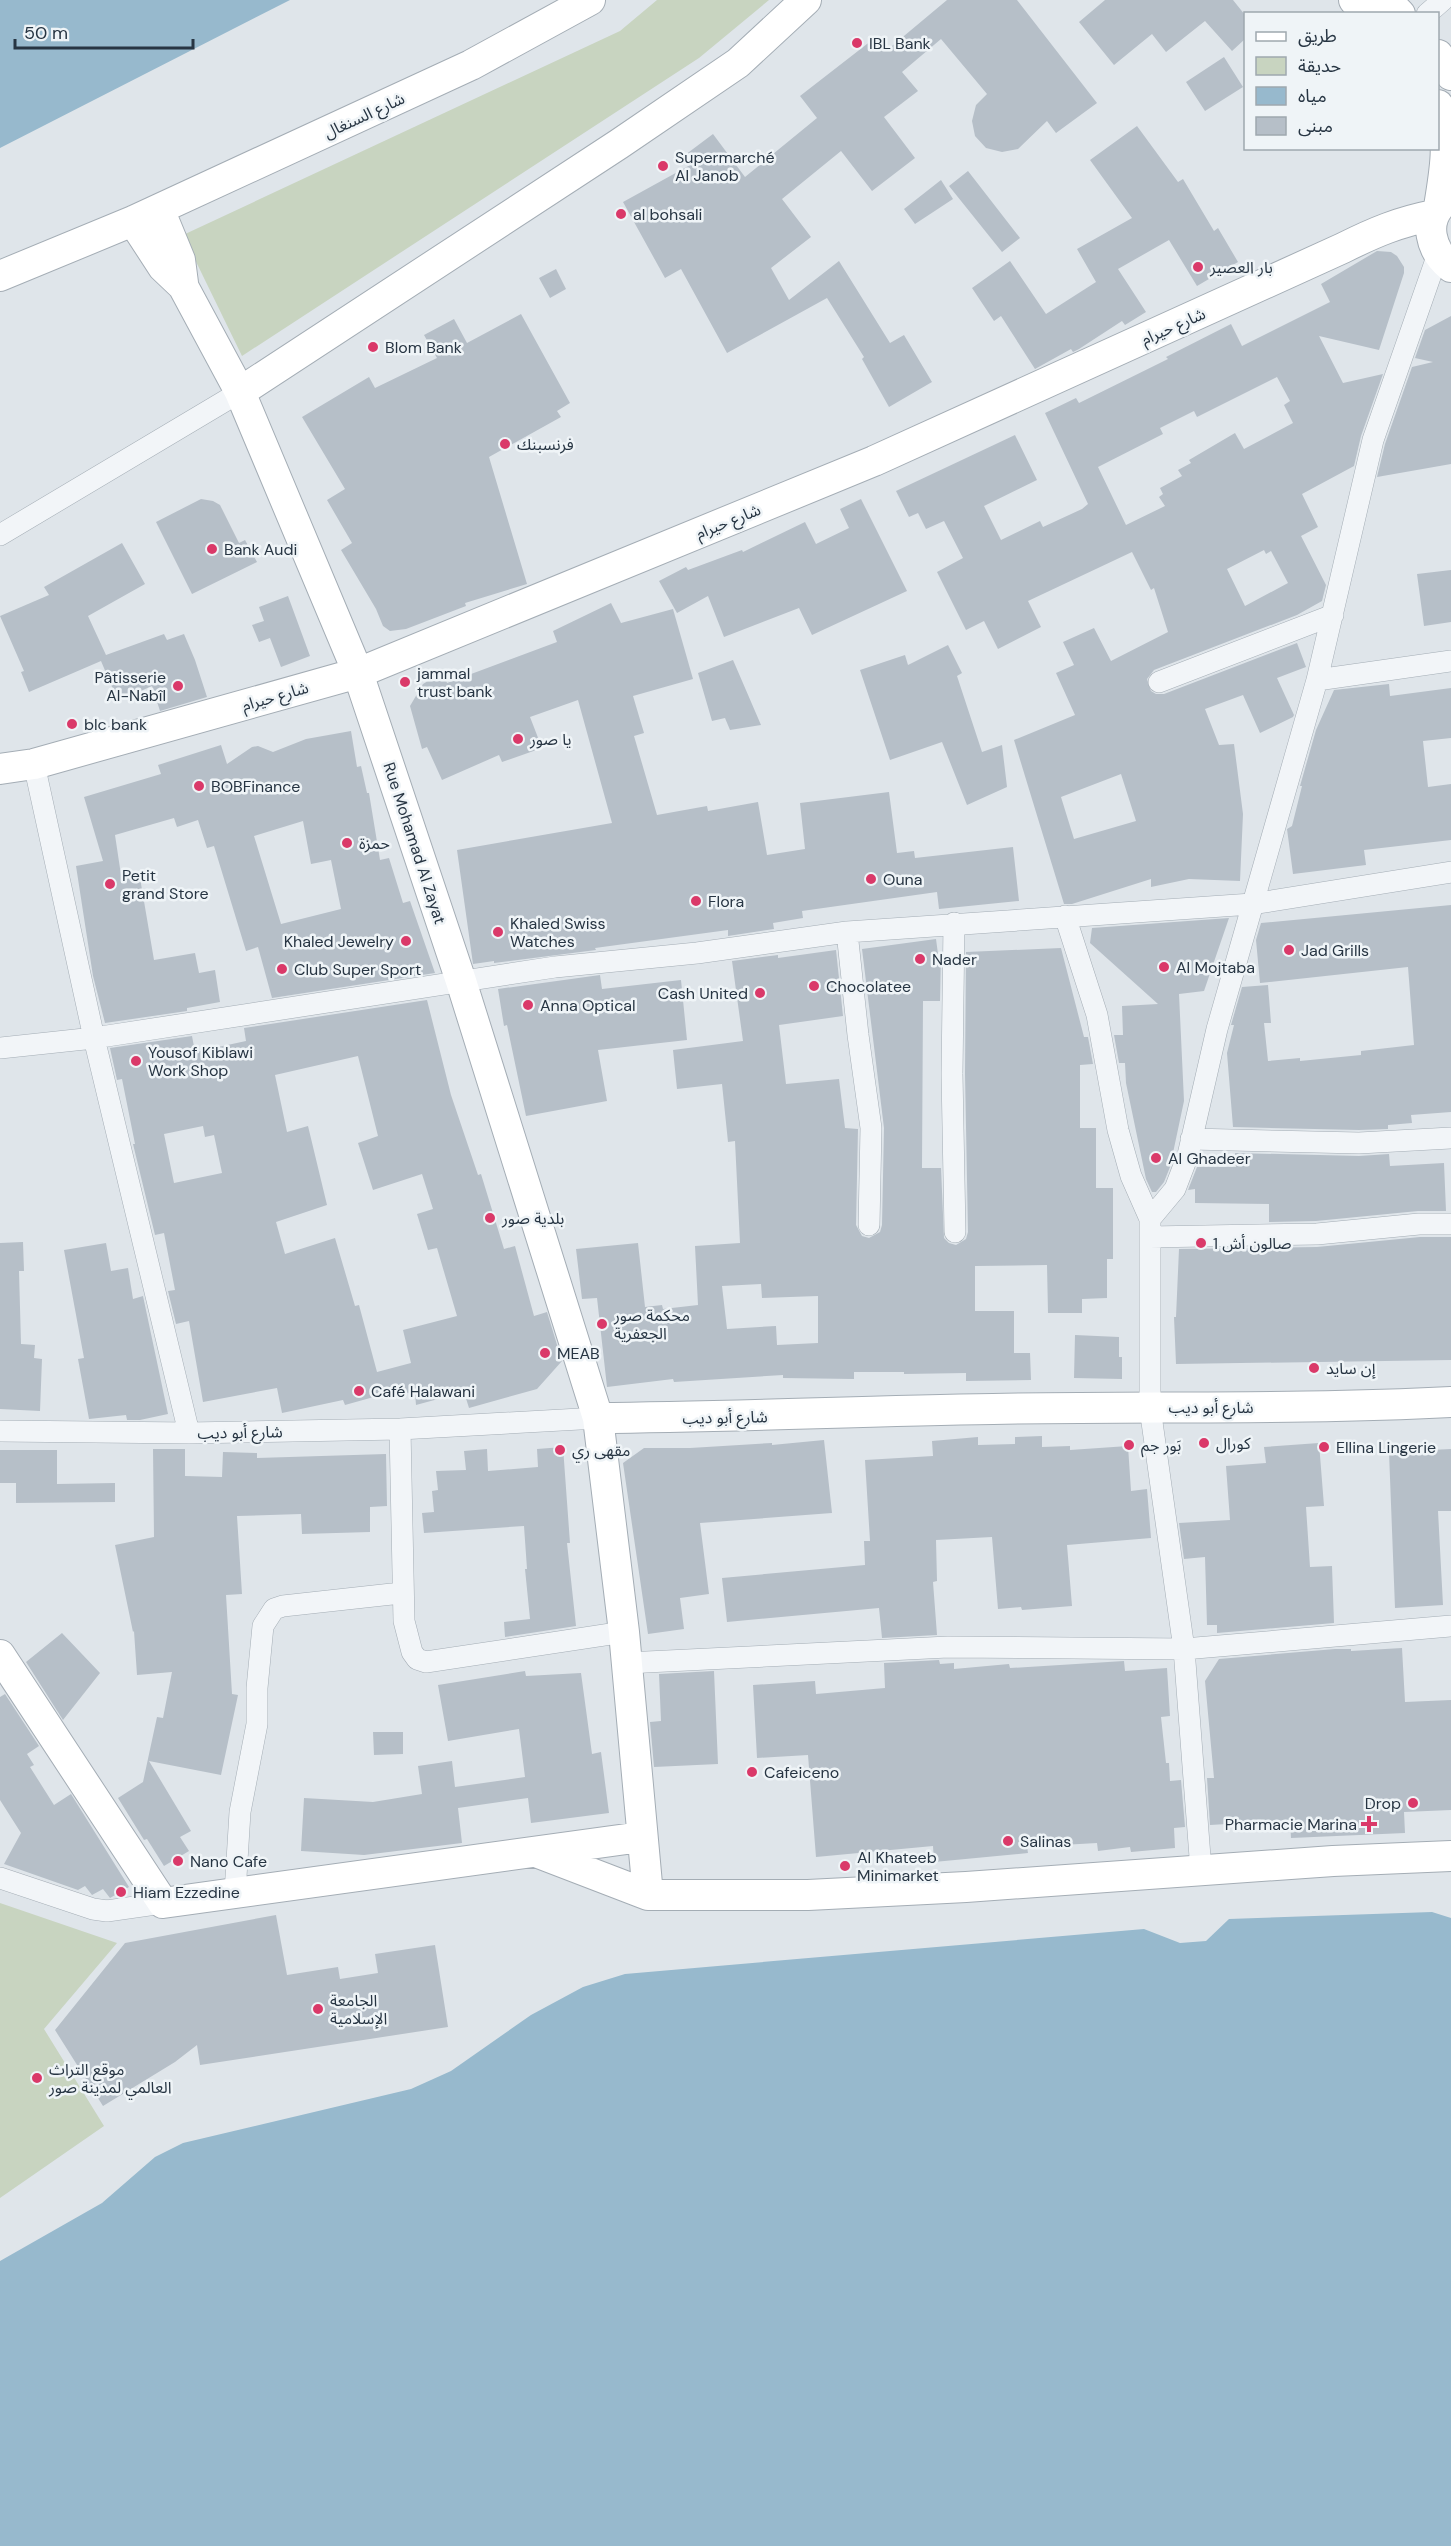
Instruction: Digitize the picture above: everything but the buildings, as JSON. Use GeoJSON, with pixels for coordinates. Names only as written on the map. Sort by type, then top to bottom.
{"type":"FeatureCollection","features":[{"type":"Feature","properties":{"kind":"main road","name":"شارع السنغال"},"geometry":{"type":"LineString","coordinates":[[0,276],[146,215],[471,65],[590,0]]}},
{"type":"Feature","properties":{"kind":"main road"},"geometry":{"type":"LineString","coordinates":[[240,392],[619,144],[738,63],[806,0]]}},
{"type":"Feature","properties":{"kind":"main road"},"geometry":{"type":"LineString","coordinates":[[1354,0],[1365,12]]}},
{"type":"Feature","properties":{"kind":"main road"},"geometry":{"type":"LineString","coordinates":[[1386,0],[1398,12]]}},
{"type":"Feature","properties":{"kind":"main road"},"geometry":{"type":"LineString","coordinates":[[1439,58],[1451,75]]}},
{"type":"Feature","properties":{"kind":"main road"},"geometry":{"type":"LineString","coordinates":[[1439,110],[1444,122],[1448,154],[1441,206],[1431,228],[1432,242],[1444,261]]}},
{"type":"Feature","properties":{"kind":"main road","name":"شارع حيرام"},"geometry":{"type":"LineString","coordinates":[[0,769],[34,764],[358,673],[874,462],[1333,253],[1373,232],[1441,206]]}},
{"type":"Feature","properties":{"kind":"main road","name":"Rue Mohamad Al Zayat"},"geometry":{"type":"LineString","coordinates":[[146,215],[164,267],[183,286],[240,392],[358,673],[461,981],[598,1418],[624,1632],[648,1896]]}},
{"type":"Feature","properties":{"kind":"main road","name":"شارع أبو ديب"},"geometry":{"type":"LineString","coordinates":[[598,1418],[742,1417],[991,1409],[1372,1406],[1451,1402]]}},
{"type":"Feature","properties":{"kind":"main road"},"geometry":{"type":"LineString","coordinates":[[0,1655],[163,1903],[641,1837]]}},
{"type":"Feature","properties":{"kind":"main road"},"geometry":{"type":"LineString","coordinates":[[536,1852],[648,1896],[808,1895],[1451,1856]]}},
{"type":"Feature","properties":{"kind":"street"},"geometry":{"type":"LineString","coordinates":[[1429,12],[1443,0]]}},
{"type":"Feature","properties":{"kind":"street"},"geometry":{"type":"LineString","coordinates":[[1150,1228],[1176,1189],[1191,1139],[1217,1029],[1317,680],[1373,440],[1444,261]]}},
{"type":"Feature","properties":{"kind":"street"},"geometry":{"type":"LineString","coordinates":[[0,535],[240,392]]}},
{"type":"Feature","properties":{"kind":"street"},"geometry":{"type":"LineString","coordinates":[[1159,682],[1333,615]]}},
{"type":"Feature","properties":{"kind":"street"},"geometry":{"type":"LineString","coordinates":[[1317,680],[1451,661]]}},
{"type":"Feature","properties":{"kind":"street"},"geometry":{"type":"LineString","coordinates":[[34,764],[94,1038],[189,1433]]}},
{"type":"Feature","properties":{"kind":"street"},"geometry":{"type":"LineString","coordinates":[[0,1048],[94,1038],[555,967],[697,953],[847,932],[1252,904],[1451,872]]}},
{"type":"Feature","properties":{"kind":"street"},"geometry":{"type":"LineString","coordinates":[[1065,916],[1097,1015],[1118,1130],[1131,1176],[1150,1228],[1150,1408],[1184,1649],[1201,1870]]}},
{"type":"Feature","properties":{"kind":"street"},"geometry":{"type":"LineString","coordinates":[[954,923],[952,1074],[955,1232]]}},
{"type":"Feature","properties":{"kind":"street"},"geometry":{"type":"LineString","coordinates":[[847,932],[871,1128],[868,1225]]}},
{"type":"Feature","properties":{"kind":"street"},"geometry":{"type":"LineString","coordinates":[[1191,1139],[1359,1143],[1451,1138]]}},
{"type":"Feature","properties":{"kind":"street"},"geometry":{"type":"LineString","coordinates":[[1150,1228],[1317,1234],[1419,1224],[1451,1224]]}},
{"type":"Feature","properties":{"kind":"street","name":"شارع أبو ديب"},"geometry":{"type":"LineString","coordinates":[[0,1431],[189,1433],[400,1430],[598,1418]]}},
{"type":"Feature","properties":{"kind":"street"},"geometry":{"type":"LineString","coordinates":[[400,1430],[401,1593],[409,1643],[417,1659],[426,1662],[624,1632]]}},
{"type":"Feature","properties":{"kind":"street"},"geometry":{"type":"LineString","coordinates":[[236,1893],[240,1812],[257,1724],[257,1688],[264,1626],[268,1616],[283,1606],[401,1593]]}},
{"type":"Feature","properties":{"kind":"street"},"geometry":{"type":"LineString","coordinates":[[626,1663],[948,1647],[1184,1649],[1451,1626]]}},
{"type":"Feature","properties":{"kind":"street"},"geometry":{"type":"LineString","coordinates":[[0,1878],[93,1909],[107,1911],[163,1903]]}},
{"type":"Feature","properties":{"kind":"green space"},"geometry":{"type":"Polygon","coordinates":[[[657,0],[769,0],[699,58],[242,356],[183,235],[620,31],[657,0]]]}},
{"type":"Feature","properties":{"kind":"green space","name":"موقع التراث العالمي لمدينة صور"},"geometry":{"type":"Polygon","coordinates":[[[0,1903],[117,1943],[44,2029],[104,2126],[0,2198],[0,1903]]]}},
{"type":"Feature","properties":{"kind":"water"},"geometry":{"type":"Polygon","coordinates":[[[0,0],[290,0],[0,148],[0,0]]]}},
{"type":"Feature","properties":{"kind":"water"},"geometry":{"type":"Polygon","coordinates":[[[1432,1912],[1451,1918],[1451,2546],[0,2546],[0,2261],[102,2203],[155,2157],[183,2143],[411,2089],[451,2071],[531,2015],[583,1987],[625,1974],[1144,1929],[1180,1943],[1206,1941],[1229,1919],[1432,1912]]]}},
{"type":"Feature","properties":{"kind":"place","name":"IBL Bank"},"geometry":{"type":"Point","coordinates":[857,43]}},
{"type":"Feature","properties":{"kind":"place","name":"Supermarché Al Janob"},"geometry":{"type":"Point","coordinates":[663,166]}},
{"type":"Feature","properties":{"kind":"place","name":"al bohsali"},"geometry":{"type":"Point","coordinates":[621,214]}},
{"type":"Feature","properties":{"kind":"place","name":"بار العصير"},"geometry":{"type":"Point","coordinates":[1198,267]}},
{"type":"Feature","properties":{"kind":"place","name":"Blom Bank"},"geometry":{"type":"Point","coordinates":[373,347]}},
{"type":"Feature","properties":{"kind":"place","name":"فرنسبنك"},"geometry":{"type":"Point","coordinates":[505,444]}},
{"type":"Feature","properties":{"kind":"place","name":"Bank Audi"},"geometry":{"type":"Point","coordinates":[212,549]}},
{"type":"Feature","properties":{"kind":"place","name":"jammal trust bank"},"geometry":{"type":"Point","coordinates":[405,682]}},
{"type":"Feature","properties":{"kind":"place","name":"Pâtisserie Al-Nabîl"},"geometry":{"type":"Point","coordinates":[178,686]}},
{"type":"Feature","properties":{"kind":"place","name":"blc bank"},"geometry":{"type":"Point","coordinates":[72,724]}},
{"type":"Feature","properties":{"kind":"place","name":"يا صور"},"geometry":{"type":"Point","coordinates":[518,739]}},
{"type":"Feature","properties":{"kind":"place","name":"BOBFinance"},"geometry":{"type":"Point","coordinates":[199,786]}},
{"type":"Feature","properties":{"kind":"place","name":"حمزة"},"geometry":{"type":"Point","coordinates":[347,843]}},
{"type":"Feature","properties":{"kind":"place","name":"Ouna"},"geometry":{"type":"Point","coordinates":[871,879]}},
{"type":"Feature","properties":{"kind":"place","name":"Petit grand Store"},"geometry":{"type":"Point","coordinates":[110,884]}},
{"type":"Feature","properties":{"kind":"place","name":"Flora"},"geometry":{"type":"Point","coordinates":[696,901]}},
{"type":"Feature","properties":{"kind":"place","name":"Khaled Swiss Watches"},"geometry":{"type":"Point","coordinates":[498,932]}},
{"type":"Feature","properties":{"kind":"place","name":"Khaled Jewelry"},"geometry":{"type":"Point","coordinates":[406,941]}},
{"type":"Feature","properties":{"kind":"place","name":"Jad Grills"},"geometry":{"type":"Point","coordinates":[1289,950]}},
{"type":"Feature","properties":{"kind":"place","name":"Nader"},"geometry":{"type":"Point","coordinates":[920,959]}},
{"type":"Feature","properties":{"kind":"place","name":"Al Mojtaba"},"geometry":{"type":"Point","coordinates":[1164,967]}},
{"type":"Feature","properties":{"kind":"place","name":"Club Super Sport"},"geometry":{"type":"Point","coordinates":[282,969]}},
{"type":"Feature","properties":{"kind":"place","name":"Chocolatee"},"geometry":{"type":"Point","coordinates":[814,986]}},
{"type":"Feature","properties":{"kind":"place","name":"Cash United"},"geometry":{"type":"Point","coordinates":[760,993]}},
{"type":"Feature","properties":{"kind":"place","name":"Anna Optical"},"geometry":{"type":"Point","coordinates":[528,1005]}},
{"type":"Feature","properties":{"kind":"place","name":"Yousof Kiblawi Work Shop"},"geometry":{"type":"Point","coordinates":[136,1061]}},
{"type":"Feature","properties":{"kind":"place","name":"Al Ghadeer"},"geometry":{"type":"Point","coordinates":[1156,1158]}},
{"type":"Feature","properties":{"kind":"place","name":"بلدية صور"},"geometry":{"type":"Point","coordinates":[490,1218]}},
{"type":"Feature","properties":{"kind":"place","name":"صالون أش 1"},"geometry":{"type":"Point","coordinates":[1201,1243]}},
{"type":"Feature","properties":{"kind":"place","name":"محكمة صور الجعفرية"},"geometry":{"type":"Point","coordinates":[602,1324]}},
{"type":"Feature","properties":{"kind":"place","name":"MEAB"},"geometry":{"type":"Point","coordinates":[545,1353]}},
{"type":"Feature","properties":{"kind":"place","name":"إن سايد"},"geometry":{"type":"Point","coordinates":[1314,1368]}},
{"type":"Feature","properties":{"kind":"place","name":"Café Halawani"},"geometry":{"type":"Point","coordinates":[359,1391]}},
{"type":"Feature","properties":{"kind":"place","name":"كورال"},"geometry":{"type":"Point","coordinates":[1204,1443]}},
{"type":"Feature","properties":{"kind":"place","name":"بَور جم"},"geometry":{"type":"Point","coordinates":[1129,1445]}},
{"type":"Feature","properties":{"kind":"place","name":"Ellina Lingerie"},"geometry":{"type":"Point","coordinates":[1324,1447]}},
{"type":"Feature","properties":{"kind":"place","name":"مقهى ري"},"geometry":{"type":"Point","coordinates":[560,1450]}},
{"type":"Feature","properties":{"kind":"place","name":"Cafeiceno"},"geometry":{"type":"Point","coordinates":[752,1772]}},
{"type":"Feature","properties":{"kind":"place","name":"Drop"},"geometry":{"type":"Point","coordinates":[1413,1803]}},
{"type":"Feature","properties":{"kind":"place","name":"Pharmacie Marina"},"geometry":{"type":"Point","coordinates":[1369,1824]}},
{"type":"Feature","properties":{"kind":"place","name":"Salinas"},"geometry":{"type":"Point","coordinates":[1008,1841]}},
{"type":"Feature","properties":{"kind":"place","name":"Nano Cafe"},"geometry":{"type":"Point","coordinates":[178,1861]}},
{"type":"Feature","properties":{"kind":"place","name":"Al Khateeb Minimarket"},"geometry":{"type":"Point","coordinates":[845,1866]}},
{"type":"Feature","properties":{"kind":"place","name":"Hiam Ezzedine"},"geometry":{"type":"Point","coordinates":[121,1892]}},
{"type":"Feature","properties":{"kind":"place","name":"الجامعة الإسلامية"},"geometry":{"type":"Point","coordinates":[318,2009]}},
{"type":"Feature","properties":{"kind":"place","name":"موقع التراث العالمي لمدينة صور"},"geometry":{"type":"Point","coordinates":[37,2078]}}]}
